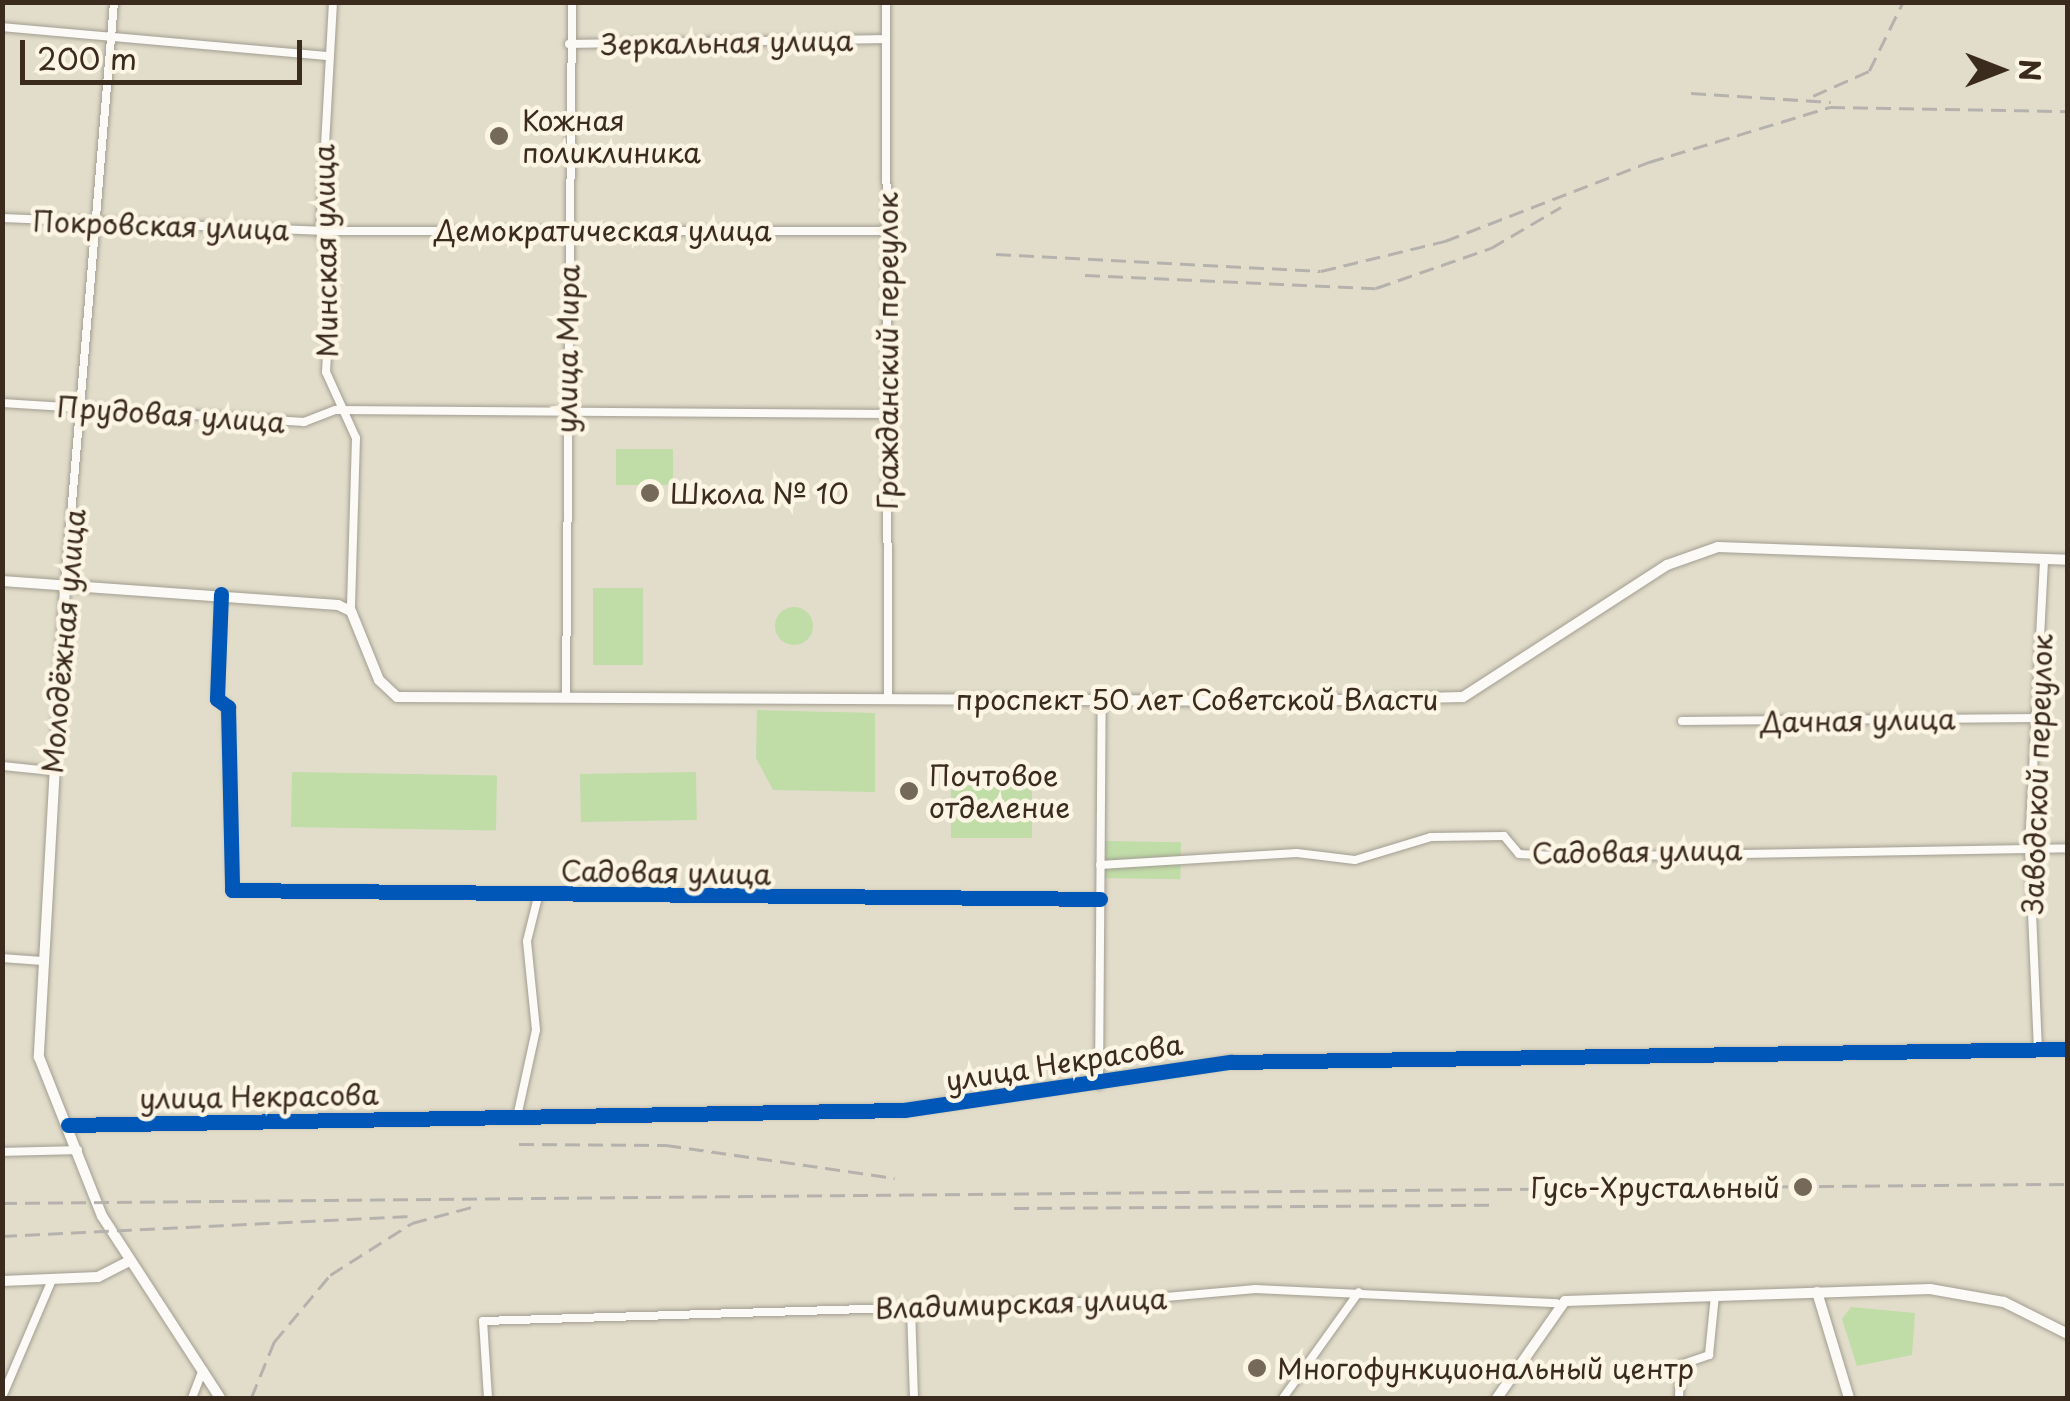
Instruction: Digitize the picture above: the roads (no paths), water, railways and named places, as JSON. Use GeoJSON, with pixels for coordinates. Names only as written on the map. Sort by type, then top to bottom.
{"type":"FeatureCollection","features":[{"type":"Feature","properties":{"kind":"main road","name":"проспект 50 лет Советской Власти"},"geometry":{"type":"LineString","coordinates":[[351,611],[379,680],[397,697],[1464,697],[1667,565],[1718,547],[2068,560]]}},
{"type":"Feature","properties":{"kind":"main road"},"geometry":{"type":"LineString","coordinates":[[2,582],[220,594],[338,605],[351,611]]}},
{"type":"Feature","properties":{"kind":"main road","name":"Молодёжная улица"},"geometry":{"type":"LineString","coordinates":[[65,587],[51,770],[39,1057],[128,1262],[220,1398]]}},
{"type":"Feature","properties":{"kind":"main road","name":"улица Некрасова"},"geometry":{"type":"LineString","coordinates":[[68,1125],[904,1110],[1099,1085],[1231,1062],[2068,1050]]}},
{"type":"Feature","properties":{"kind":"main road"},"geometry":{"type":"LineString","coordinates":[[2,1281],[98,1278],[128,1262]]}},
{"type":"Feature","properties":{"kind":"main road"},"geometry":{"type":"LineString","coordinates":[[1498,1398],[1558,1304],[1817,1292],[1978,1297],[2068,1334]]}},
{"type":"Feature","properties":{"kind":"main road"},"geometry":{"type":"LineString","coordinates":[[1817,1292],[1849,1398]]}},
{"type":"Feature","properties":{"kind":"street","name":"Молодёжная улица"},"geometry":{"type":"LineString","coordinates":[[65,587],[84,408],[94,224],[114,2]]}},
{"type":"Feature","properties":{"kind":"street","name":"Минская улица"},"geometry":{"type":"LineString","coordinates":[[333,2],[326,56],[320,231],[336,410],[356,438],[351,611]]}},
{"type":"Feature","properties":{"kind":"street","name":"улица Мира"},"geometry":{"type":"LineString","coordinates":[[566,696],[565,416],[572,2]]}},
{"type":"Feature","properties":{"kind":"street","name":"Гражданский переулок"},"geometry":{"type":"LineString","coordinates":[[886,2],[888,700]]}},
{"type":"Feature","properties":{"kind":"street"},"geometry":{"type":"LineString","coordinates":[[2,27],[326,56]]}},
{"type":"Feature","properties":{"kind":"street","name":"Зеркальная улица"},"geometry":{"type":"LineString","coordinates":[[569,44],[886,39]]}},
{"type":"Feature","properties":{"kind":"street","name":"Покровская улица"},"geometry":{"type":"LineString","coordinates":[[2,218],[320,231]]}},
{"type":"Feature","properties":{"kind":"street","name":"Демократическая улица"},"geometry":{"type":"LineString","coordinates":[[320,231],[886,231]]}},
{"type":"Feature","properties":{"kind":"street","name":"Прудовая улица"},"geometry":{"type":"LineString","coordinates":[[2,403],[304,422],[336,410],[565,416],[888,414]]}},
{"type":"Feature","properties":{"kind":"street","name":"Заводской переулок"},"geometry":{"type":"LineString","coordinates":[[2038,1050],[2029,847],[2044,558]]}},
{"type":"Feature","properties":{"kind":"street","name":"Садовая улица"},"geometry":{"type":"LineString","coordinates":[[220,594],[217,699],[228,707],[232,890],[470,887],[538,897],[1100,898]]}},
{"type":"Feature","properties":{"kind":"street"},"geometry":{"type":"LineString","coordinates":[[1099,1085],[1102,700]]}},
{"type":"Feature","properties":{"kind":"street","name":"Дачная улица"},"geometry":{"type":"LineString","coordinates":[[1682,721],[2034,718]]}},
{"type":"Feature","properties":{"kind":"street"},"geometry":{"type":"LineString","coordinates":[[2,766],[51,770]]}},
{"type":"Feature","properties":{"kind":"street","name":"Садовая улица"},"geometry":{"type":"LineString","coordinates":[[1100,864],[1297,853],[1355,860],[1432,837],[1504,836],[1519,854],[1572,857],[2068,848]]}},
{"type":"Feature","properties":{"kind":"street"},"geometry":{"type":"LineString","coordinates":[[517,1117],[536,1030],[527,942],[538,897]]}},
{"type":"Feature","properties":{"kind":"street"},"geometry":{"type":"LineString","coordinates":[[2,958],[42,960]]}},
{"type":"Feature","properties":{"kind":"street"},"geometry":{"type":"LineString","coordinates":[[2,1152],[78,1150]]}},
{"type":"Feature","properties":{"kind":"street"},"geometry":{"type":"LineString","coordinates":[[2,1397],[51,1282]]}},
{"type":"Feature","properties":{"kind":"street"},"geometry":{"type":"LineString","coordinates":[[1284,1398],[1358,1292]]}},
{"type":"Feature","properties":{"kind":"street","name":"Владимирская улица"},"geometry":{"type":"LineString","coordinates":[[488,1398],[483,1321],[1358,1292],[1558,1304]]}},
{"type":"Feature","properties":{"kind":"street"},"geometry":{"type":"LineString","coordinates":[[1679,1398],[1680,1365],[1709,1355],[1714,1295]]}},
{"type":"Feature","properties":{"kind":"street"},"geometry":{"type":"LineString","coordinates":[[911,1308],[914,1398]]}},
{"type":"Feature","properties":{"kind":"street"},"geometry":{"type":"LineString","coordinates":[[192,1398],[203,1370]]}},
{"type":"Feature","properties":{"kind":"railway"},"geometry":{"type":"LineString","coordinates":[[1813,96],[1869,71],[1903,2]]}},
{"type":"Feature","properties":{"kind":"railway"},"geometry":{"type":"LineString","coordinates":[[1691,93],[1831,102]]}},
{"type":"Feature","properties":{"kind":"railway"},"geometry":{"type":"LineString","coordinates":[[996,254],[1321,271],[1445,241],[1649,162],[1830,107],[2068,111]]}},
{"type":"Feature","properties":{"kind":"railway"},"geometry":{"type":"LineString","coordinates":[[1085,275],[1376,288],[1491,248],[1561,207]]}},
{"type":"Feature","properties":{"kind":"railway"},"geometry":{"type":"LineString","coordinates":[[519,1144],[666,1145],[895,1178]]}},
{"type":"Feature","properties":{"kind":"railway"},"geometry":{"type":"LineString","coordinates":[[2,1203],[2068,1184]]}},
{"type":"Feature","properties":{"kind":"railway"},"geometry":{"type":"LineString","coordinates":[[251,1398],[274,1342],[330,1275],[412,1223],[479,1205]]}},
{"type":"Feature","properties":{"kind":"railway"},"geometry":{"type":"LineString","coordinates":[[1014,1208],[1489,1205]]}},
{"type":"Feature","properties":{"kind":"railway"},"geometry":{"type":"LineString","coordinates":[[2,1236],[416,1216]]}},
{"type":"Feature","properties":{"kind":"place","name":"Кожная поликлиника"},"geometry":{"type":"Point","coordinates":[499,136]}},
{"type":"Feature","properties":{"kind":"place","name":"Школа № 10"},"geometry":{"type":"Point","coordinates":[650,493]}},
{"type":"Feature","properties":{"kind":"place","name":"Почтовое отделение"},"geometry":{"type":"Point","coordinates":[909,791]}},
{"type":"Feature","properties":{"kind":"place","name":"Гусь-Хрустальный"},"geometry":{"type":"Point","coordinates":[1803,1187]}},
{"type":"Feature","properties":{"kind":"place","name":"Многофункциональный центр"},"geometry":{"type":"Point","coordinates":[1257,1368]}}]}
